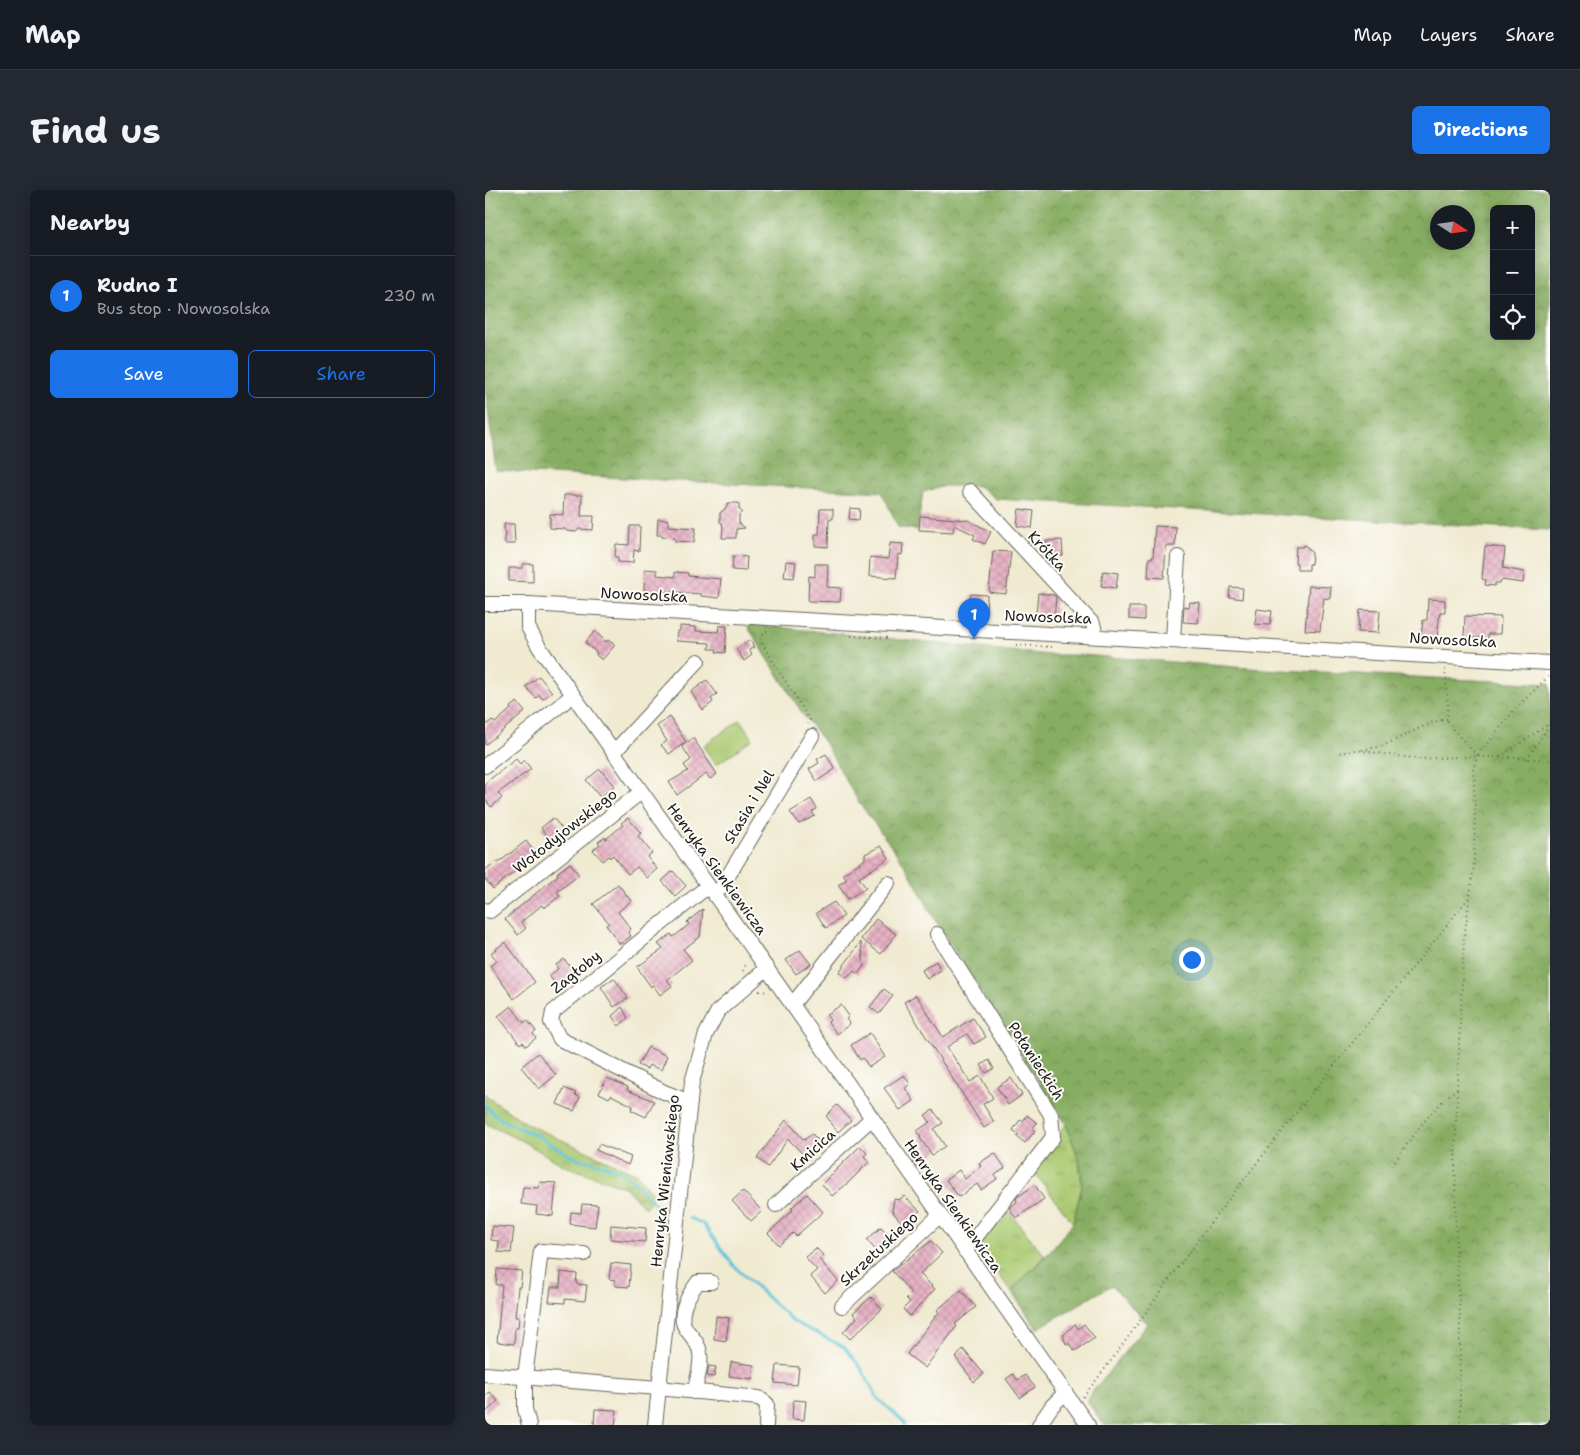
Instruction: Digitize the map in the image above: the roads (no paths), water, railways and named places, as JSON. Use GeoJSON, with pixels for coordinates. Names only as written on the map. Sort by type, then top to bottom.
{"type":"FeatureCollection","features":[{"type":"Feature","properties":{"kind":"street","name":"Krótka"},"geometry":{"type":"LineString","coordinates":[[970,491],[1093,624],[1096,635]]}},
{"type":"Feature","properties":{"kind":"street"},"geometry":{"type":"LineString","coordinates":[[1173,640],[1178,557]]}},
{"type":"Feature","properties":{"kind":"street","name":"Nowosolska"},"geometry":{"type":"LineString","coordinates":[[485,604],[527,604],[1550,662]]}},
{"type":"Feature","properties":{"kind":"street","name":"Henryka Sienkiewicza"},"geometry":{"type":"LineString","coordinates":[[527,604],[527,622],[532,637],[1088,1425]]}},
{"type":"Feature","properties":{"kind":"street"},"geometry":{"type":"LineString","coordinates":[[614,752],[698,660]]}},
{"type":"Feature","properties":{"kind":"street"},"geometry":{"type":"LineString","coordinates":[[485,766],[573,695]]}},
{"type":"Feature","properties":{"kind":"street","name":"Stasia i Nel"},"geometry":{"type":"LineString","coordinates":[[711,890],[721,888],[812,736]]}},
{"type":"Feature","properties":{"kind":"street","name":"Wołodyjowskiego"},"geometry":{"type":"LineString","coordinates":[[485,910],[490,911],[641,792]]}},
{"type":"Feature","properties":{"kind":"street"},"geometry":{"type":"LineString","coordinates":[[792,1005],[888,883]]}},
{"type":"Feature","properties":{"kind":"street","name":"Zagłoby"},"geometry":{"type":"LineString","coordinates":[[690,1102],[664,1092],[560,1039],[551,1022],[553,1012],[711,890]]}},
{"type":"Feature","properties":{"kind":"street","name":"Połanieckich"},"geometry":{"type":"LineString","coordinates":[[937,934],[1051,1115],[1053,1137],[965,1251]]}},
{"type":"Feature","properties":{"kind":"street","name":"Henryka Wieniawskiego"},"geometry":{"type":"LineString","coordinates":[[655,1425],[692,1082],[706,1034],[718,1011],[767,968]]}},
{"type":"Feature","properties":{"kind":"street","name":"Kmicica"},"geometry":{"type":"LineString","coordinates":[[777,1205],[872,1118]]}},
{"type":"Feature","properties":{"kind":"street","name":"Skrzetuskiego"},"geometry":{"type":"LineString","coordinates":[[842,1306],[939,1216]]}},
{"type":"Feature","properties":{"kind":"street"},"geometry":{"type":"LineString","coordinates":[[529,1425],[525,1409],[525,1377],[541,1251],[584,1254]]}},
{"type":"Feature","properties":{"kind":"street"},"geometry":{"type":"LineString","coordinates":[[694,1392],[699,1371],[700,1352],[695,1339],[685,1327],[683,1312],[689,1296],[698,1282],[711,1282]]}},
{"type":"Feature","properties":{"kind":"street"},"geometry":{"type":"LineString","coordinates":[[485,1374],[759,1398],[767,1404],[766,1425]]}},
{"type":"Feature","properties":{"kind":"street"},"geometry":{"type":"LineString","coordinates":[[1039,1425],[1052,1406],[1065,1393]]}},
{"type":"Feature","properties":{"kind":"waterway"},"geometry":{"type":"LineString","coordinates":[[485,1105],[502,1120],[538,1136],[571,1156],[607,1166],[625,1174],[658,1207]]}},
{"type":"Feature","properties":{"kind":"waterway"},"geometry":{"type":"LineString","coordinates":[[690,1218],[703,1224],[735,1267],[794,1322],[844,1347],[861,1368],[878,1399],[905,1425]]}},
{"type":"Feature","properties":{"kind":"place","name":"Rudno I"},"geometry":{"type":"Point","coordinates":[974,639]}}]}
